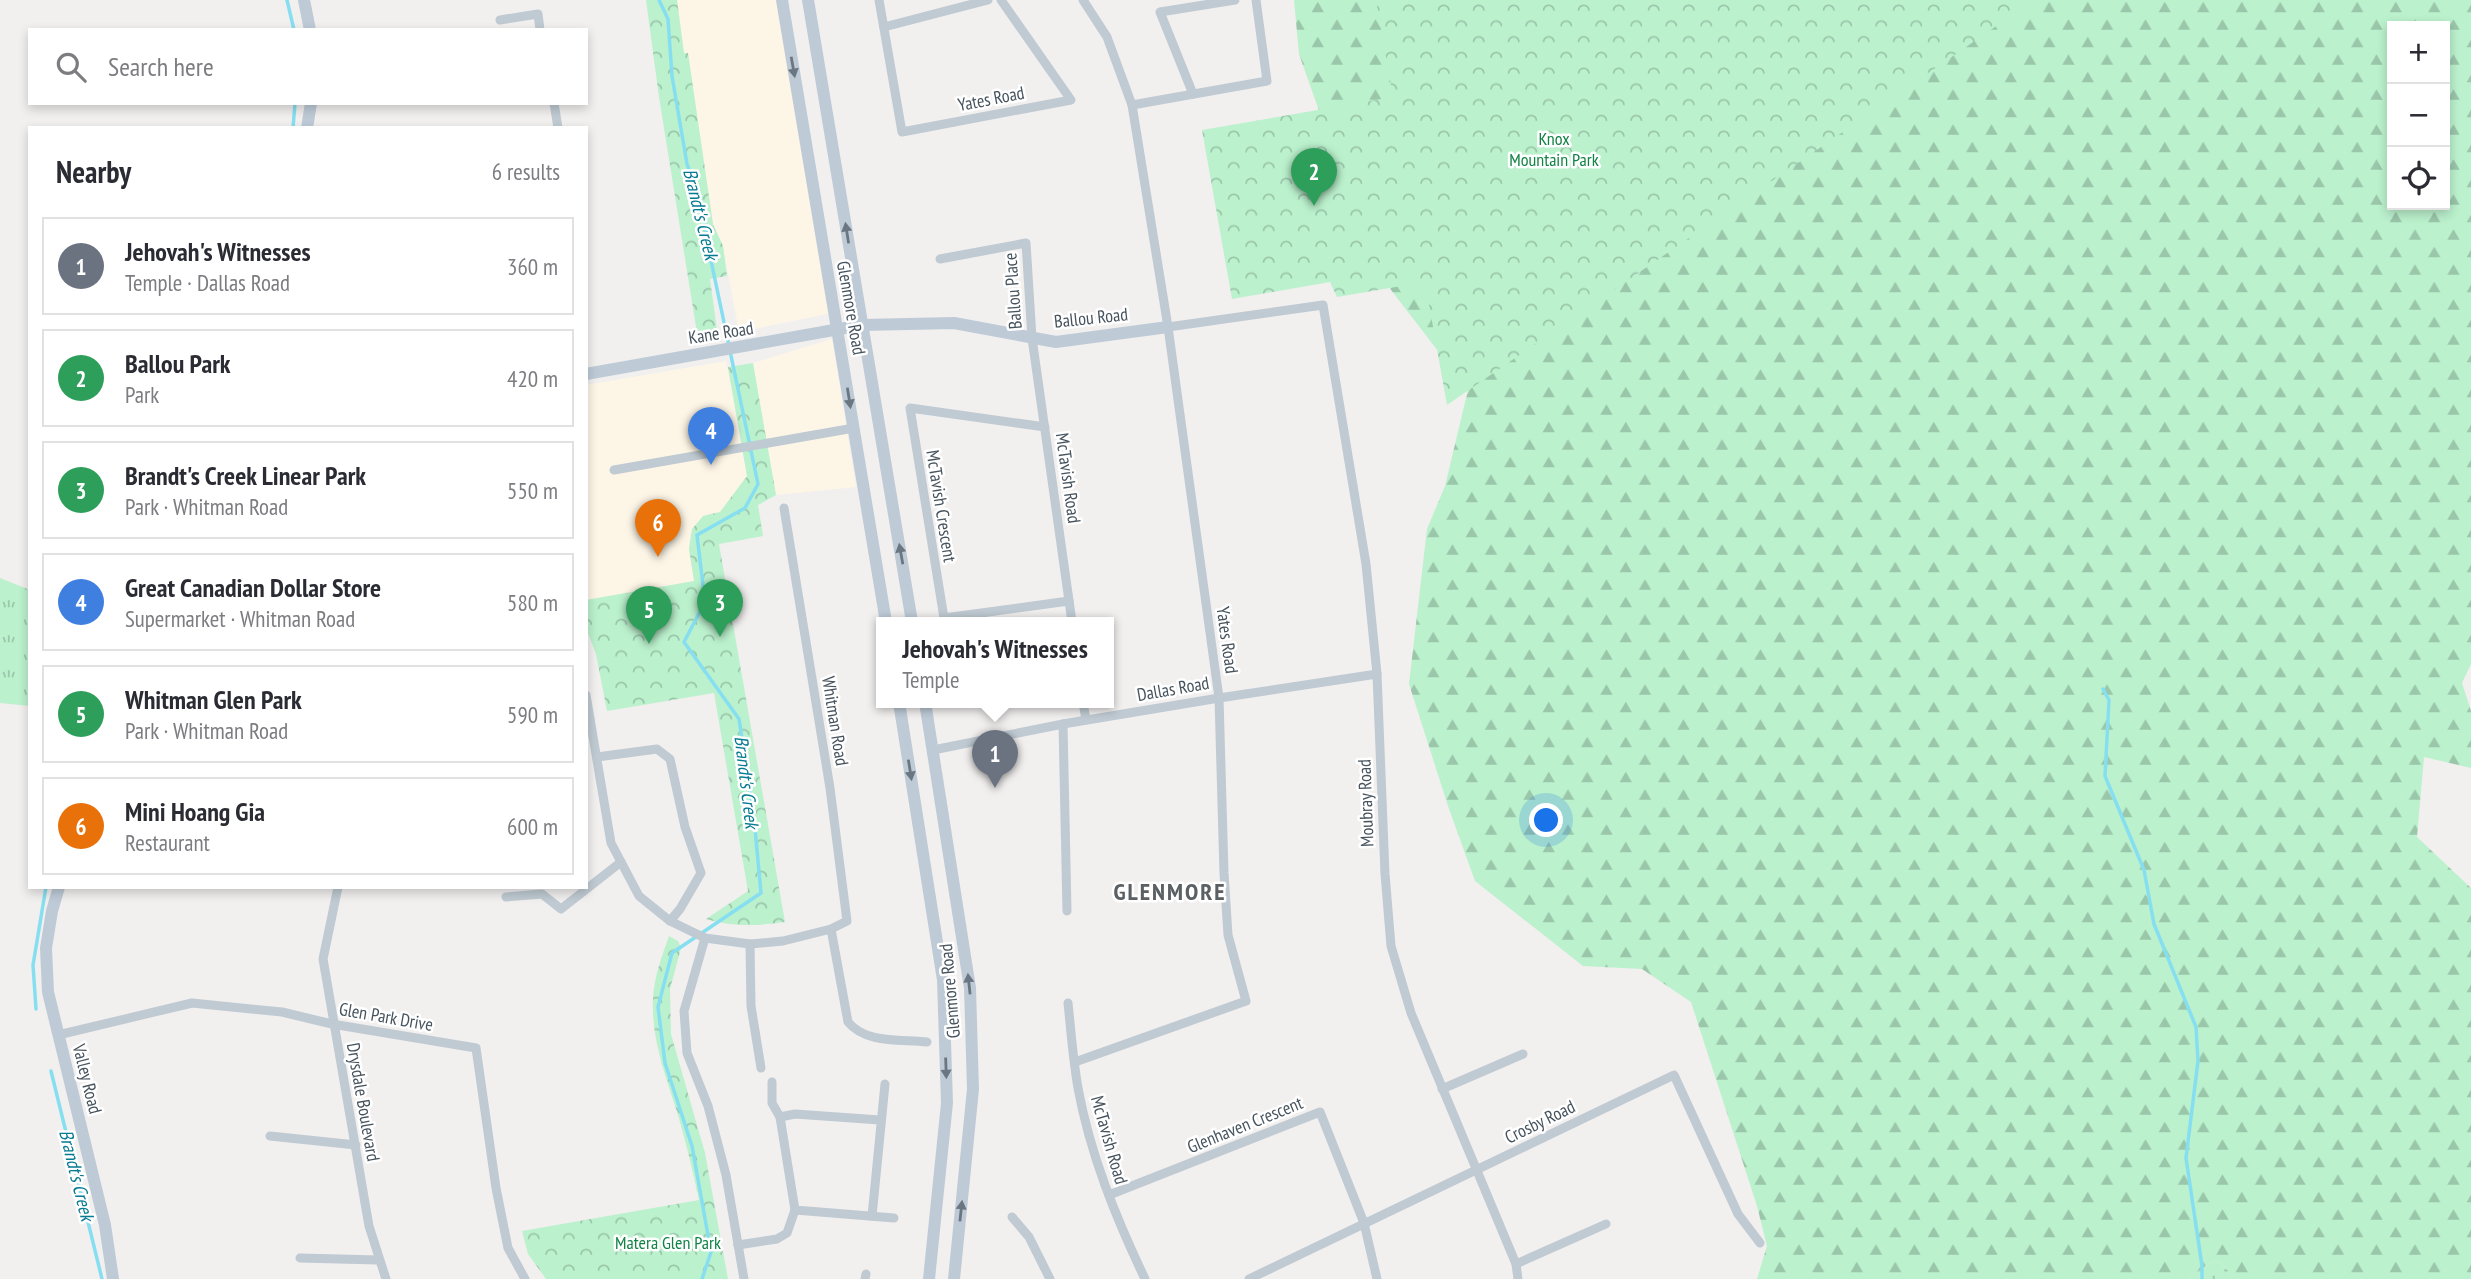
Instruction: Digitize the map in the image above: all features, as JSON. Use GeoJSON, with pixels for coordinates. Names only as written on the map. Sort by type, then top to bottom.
{"type":"FeatureCollection","features":[{"type":"Feature","properties":{"kind":"main road"},"geometry":{"type":"LineString","coordinates":[[304,0],[310,28]]}},
{"type":"Feature","properties":{"kind":"main road","name":"Glenmore Road"},"geometry":{"type":"LineString","coordinates":[[782,0],[885,617]]}},
{"type":"Feature","properties":{"kind":"main road","name":"Glenmore Road"},"geometry":{"type":"LineString","coordinates":[[808,0],[911,617]]}},
{"type":"Feature","properties":{"kind":"main road"},"geometry":{"type":"LineString","coordinates":[[307,126],[311,105]]}},
{"type":"Feature","properties":{"kind":"main road","name":"Ballou Road"},"geometry":{"type":"LineString","coordinates":[[862,326],[954,323],[1056,342],[1168,327]]}},
{"type":"Feature","properties":{"kind":"main road","name":"Kane Road"},"geometry":{"type":"LineString","coordinates":[[588,374],[862,326]]}},
{"type":"Feature","properties":{"kind":"main road","name":"Glenmore Road"},"geometry":{"type":"LineString","coordinates":[[900,708],[943,980],[947,1103],[929,1279]]}},
{"type":"Feature","properties":{"kind":"main road","name":"Glenmore Road"},"geometry":{"type":"LineString","coordinates":[[926,708],[970,988],[973,1089],[954,1279]]}},
{"type":"Feature","properties":{"kind":"main road","name":"Valley Road"},"geometry":{"type":"LineString","coordinates":[[59,889],[52,911],[46,948],[48,992],[106,1225],[113,1279]]}},
{"type":"Feature","properties":{"kind":"street"},"geometry":{"type":"LineString","coordinates":[[879,0],[884,27],[988,0]]}},
{"type":"Feature","properties":{"kind":"street","name":"Yates Road"},"geometry":{"type":"LineString","coordinates":[[884,27],[902,132],[1071,100],[1001,0]]}},
{"type":"Feature","properties":{"kind":"street","name":"Yates Road"},"geometry":{"type":"LineString","coordinates":[[1075,1062],[1246,1001],[1228,935],[1219,698],[1168,327],[1132,104],[1107,37],[1083,0]]}},
{"type":"Feature","properties":{"kind":"street"},"geometry":{"type":"LineString","coordinates":[[1193,94],[1160,12],[1235,0]]}},
{"type":"Feature","properties":{"kind":"street"},"geometry":{"type":"LineString","coordinates":[[1132,104],[1267,82],[1256,0]]}},
{"type":"Feature","properties":{"kind":"street"},"geometry":{"type":"LineString","coordinates":[[500,20],[538,14],[540,28]]}},
{"type":"Feature","properties":{"kind":"street"},"geometry":{"type":"LineString","coordinates":[[554,105],[558,126]]}},
{"type":"Feature","properties":{"kind":"street","name":"Ballou Place"},"geometry":{"type":"LineString","coordinates":[[940,259],[1026,243],[1032,338]]}},
{"type":"Feature","properties":{"kind":"street","name":"Ballou Road"},"geometry":{"type":"LineString","coordinates":[[1168,327],[1323,305]]}},
{"type":"Feature","properties":{"kind":"street","name":"Moubray Road"},"geometry":{"type":"LineString","coordinates":[[1323,305],[1366,564],[1377,674],[1385,874],[1391,946],[1411,1013],[1516,1264],[1518,1279]]}},
{"type":"Feature","properties":{"kind":"street","name":"McTavish Road"},"geometry":{"type":"LineString","coordinates":[[1032,338],[1071,617]]}},
{"type":"Feature","properties":{"kind":"street","name":"McTavish Crescent"},"geometry":{"type":"LineString","coordinates":[[944,617],[910,408],[1045,427]]}},
{"type":"Feature","properties":{"kind":"street"},"geometry":{"type":"LineString","coordinates":[[614,470],[854,428]]}},
{"type":"Feature","properties":{"kind":"street","name":"Whitman Road"},"geometry":{"type":"LineString","coordinates":[[783,508],[830,788],[848,921],[831,929]]}},
{"type":"Feature","properties":{"kind":"street","name":"McTavish Crescent"},"geometry":{"type":"LineString","coordinates":[[951,617],[1069,601]]}},
{"type":"Feature","properties":{"kind":"street","name":"Dallas Road"},"geometry":{"type":"LineString","coordinates":[[933,750],[1086,720],[1377,674]]}},
{"type":"Feature","properties":{"kind":"street"},"geometry":{"type":"LineString","coordinates":[[588,706],[611,843],[639,896],[670,921],[705,937],[750,944],[783,941],[831,929],[848,1022],[856,1031],[869,1037],[927,1042]]}},
{"type":"Feature","properties":{"kind":"street"},"geometry":{"type":"LineString","coordinates":[[1084,708],[1086,720]]}},
{"type":"Feature","properties":{"kind":"street"},"geometry":{"type":"LineString","coordinates":[[1063,724],[1067,911]]}},
{"type":"Feature","properties":{"kind":"street"},"geometry":{"type":"LineString","coordinates":[[597,757],[657,749],[670,759],[685,827],[701,873],[670,921]]}},
{"type":"Feature","properties":{"kind":"street"},"geometry":{"type":"LineString","coordinates":[[588,888],[621,862]]}},
{"type":"Feature","properties":{"kind":"street","name":"Drysdale Boulevard"},"geometry":{"type":"LineString","coordinates":[[338,889],[323,959],[332,1024],[340,1053],[369,1226],[386,1279]]}},
{"type":"Feature","properties":{"kind":"street"},"geometry":{"type":"LineString","coordinates":[[506,897],[542,894],[561,909],[587,889]]}},
{"type":"Feature","properties":{"kind":"street"},"geometry":{"type":"LineString","coordinates":[[705,937],[684,1011],[687,1052],[708,1106],[726,1174],[744,1279]]}},
{"type":"Feature","properties":{"kind":"street"},"geometry":{"type":"LineString","coordinates":[[750,944],[751,1006],[761,1068]]}},
{"type":"Feature","properties":{"kind":"street","name":"Glen Park Drive"},"geometry":{"type":"LineString","coordinates":[[58,1035],[192,1003],[282,1012],[332,1024],[476,1048],[496,1188],[508,1248],[525,1279]]}},
{"type":"Feature","properties":{"kind":"street","name":"McTavish Road"},"geometry":{"type":"LineString","coordinates":[[1068,1003],[1077,1087],[1093,1150],[1121,1228],[1145,1279]]}},
{"type":"Feature","properties":{"kind":"street"},"geometry":{"type":"LineString","coordinates":[[1443,1089],[1523,1054]]}},
{"type":"Feature","properties":{"kind":"street","name":"Crosby Road"},"geometry":{"type":"LineString","coordinates":[[1249,1279],[1674,1075],[1738,1214],[1760,1243]]}},
{"type":"Feature","properties":{"kind":"street"},"geometry":{"type":"LineString","coordinates":[[738,1245],[777,1239],[787,1233],[795,1210],[780,1117],[772,1103],[772,1082]]}},
{"type":"Feature","properties":{"kind":"street"},"geometry":{"type":"LineString","coordinates":[[872,1216],[885,1084]]}},
{"type":"Feature","properties":{"kind":"street","name":"Glenhaven Crescent"},"geometry":{"type":"LineString","coordinates":[[1109,1195],[1320,1112],[1364,1223]]}},
{"type":"Feature","properties":{"kind":"street"},"geometry":{"type":"LineString","coordinates":[[780,1117],[795,1114],[880,1120]]}},
{"type":"Feature","properties":{"kind":"street"},"geometry":{"type":"LineString","coordinates":[[270,1136],[356,1145]]}},
{"type":"Feature","properties":{"kind":"street"},"geometry":{"type":"LineString","coordinates":[[795,1210],[894,1218]]}},
{"type":"Feature","properties":{"kind":"street"},"geometry":{"type":"LineString","coordinates":[[1012,1217],[1029,1237],[1050,1279]]}},
{"type":"Feature","properties":{"kind":"street"},"geometry":{"type":"LineString","coordinates":[[1364,1223],[1377,1279]]}},
{"type":"Feature","properties":{"kind":"street"},"geometry":{"type":"LineString","coordinates":[[1516,1264],[1605,1224]]}},
{"type":"Feature","properties":{"kind":"street"},"geometry":{"type":"LineString","coordinates":[[300,1258],[378,1260]]}},
{"type":"Feature","properties":{"kind":"shaded area"},"geometry":{"type":"Polygon","coordinates":[[[677,0],[779,0],[832,313],[739,332],[723,246],[713,224],[688,53],[684,53],[677,0]]]}},
{"type":"Feature","properties":{"kind":"shaded area"},"geometry":{"type":"Polygon","coordinates":[[[832,339],[856,487],[776,495],[753,363],[832,339]]]}},
{"type":"Feature","properties":{"kind":"shaded area"},"geometry":{"type":"Polygon","coordinates":[[[726,361],[747,476],[720,512],[708,514],[690,535],[689,549],[694,581],[588,600],[588,385],[726,361]]]}},
{"type":"Feature","properties":{"kind":"green space"},"geometry":{"type":"Polygon","coordinates":[[[646,0],[677,0],[684,53],[688,53],[713,224],[723,246],[727,276],[710,279],[717,330],[697,333],[646,0]]]}},
{"type":"Feature","properties":{"kind":"green space"},"geometry":{"type":"Polygon","coordinates":[[[1294,0],[2471,0],[2471,664],[2462,683],[2471,711],[2471,768],[2424,757],[2417,837],[2471,888],[2471,1279],[2232,1279],[2226,1267],[2214,1260],[2188,1279],[1757,1279],[1767,1246],[1757,1206],[1691,1002],[1642,969],[1583,966],[1475,881],[1409,684],[1427,529],[1445,486],[1468,390],[1388,286],[1299,54],[1294,0]]]}},
{"type":"Feature","properties":{"kind":"green space","name":"Knox Mountain Park"},"geometry":{"type":"Polygon","coordinates":[[[1376,0],[2034,0],[1447,405],[1425,282],[1337,297],[1330,282],[1232,299],[1202,130],[1393,97],[1376,0]]]}},
{"type":"Feature","properties":{"kind":"green space"},"geometry":{"type":"Polygon","coordinates":[[[753,363],[776,495],[758,505],[763,536],[719,544],[785,922],[745,925],[706,919],[748,891],[714,693],[607,711],[596,654],[588,633],[588,600],[694,581],[689,549],[692,529],[703,516],[720,512],[747,476],[728,367],[753,363]]]}},
{"type":"Feature","properties":{"kind":"green space"},"geometry":{"type":"Polygon","coordinates":[[[0,578],[28,589],[28,706],[0,703],[0,578]]]}},
{"type":"Feature","properties":{"kind":"green space","name":"Matera Glen Park"},"geometry":{"type":"Polygon","coordinates":[[[669,936],[678,941],[681,948],[670,989],[671,1034],[705,1153],[728,1279],[546,1279],[528,1254],[522,1231],[699,1200],[654,1029],[655,982],[669,936]]]}},
{"type":"Feature","properties":{"kind":"green space"},"geometry":{"type":"Polygon","coordinates":[[[2214,1260],[2226,1267],[2232,1279],[2188,1279],[2214,1260]]]}},
{"type":"Feature","properties":{"kind":"waterway","name":"Brandt's Creek"},"geometry":{"type":"LineString","coordinates":[[287,0],[294,28]]}},
{"type":"Feature","properties":{"kind":"waterway","name":"Brandt's Creek"},"geometry":{"type":"LineString","coordinates":[[659,0],[668,19],[672,76],[687,164],[702,207],[758,484],[745,508],[697,535],[705,602],[684,642],[739,719],[754,818],[761,893],[672,953],[658,1007],[665,1063],[692,1146],[711,1252],[702,1279]]}},
{"type":"Feature","properties":{"kind":"waterway","name":"Brandt's Creek"},"geometry":{"type":"LineString","coordinates":[[293,126],[295,105]]}},
{"type":"Feature","properties":{"kind":"waterway"},"geometry":{"type":"LineString","coordinates":[[2103,689],[2109,700],[2105,776],[2144,870],[2154,924],[2196,1027],[2198,1061],[2186,1158],[2202,1279]]}},
{"type":"Feature","properties":{"kind":"waterway","name":"Brandt's Creek"},"geometry":{"type":"LineString","coordinates":[[36,1009],[33,965],[46,889]]}},
{"type":"Feature","properties":{"kind":"waterway","name":"Brandt's Creek"},"geometry":{"type":"LineString","coordinates":[[51,1071],[102,1279]]}},
{"type":"Feature","properties":{"kind":"place","name":"Ballou Park"},"geometry":{"type":"Point","coordinates":[1314,206]}},
{"type":"Feature","properties":{"kind":"place","name":"Great Canadian Dollar Store"},"geometry":{"type":"Point","coordinates":[711,465]}},
{"type":"Feature","properties":{"kind":"place","name":"Mini Hoang Gia"},"geometry":{"type":"Point","coordinates":[658,557]}},
{"type":"Feature","properties":{"kind":"place","name":"Brandt's Creek Linear Park"},"geometry":{"type":"Point","coordinates":[720,637]}},
{"type":"Feature","properties":{"kind":"place","name":"Whitman Glen Park"},"geometry":{"type":"Point","coordinates":[649,644]}},
{"type":"Feature","properties":{"kind":"place","name":"Jehovah's Witnesses"},"geometry":{"type":"Point","coordinates":[995,788]}},
{"type":"Feature","properties":{"kind":"district","name":"GLENMORE"},"geometry":{"type":"Point","coordinates":[1170,892]}}]}
